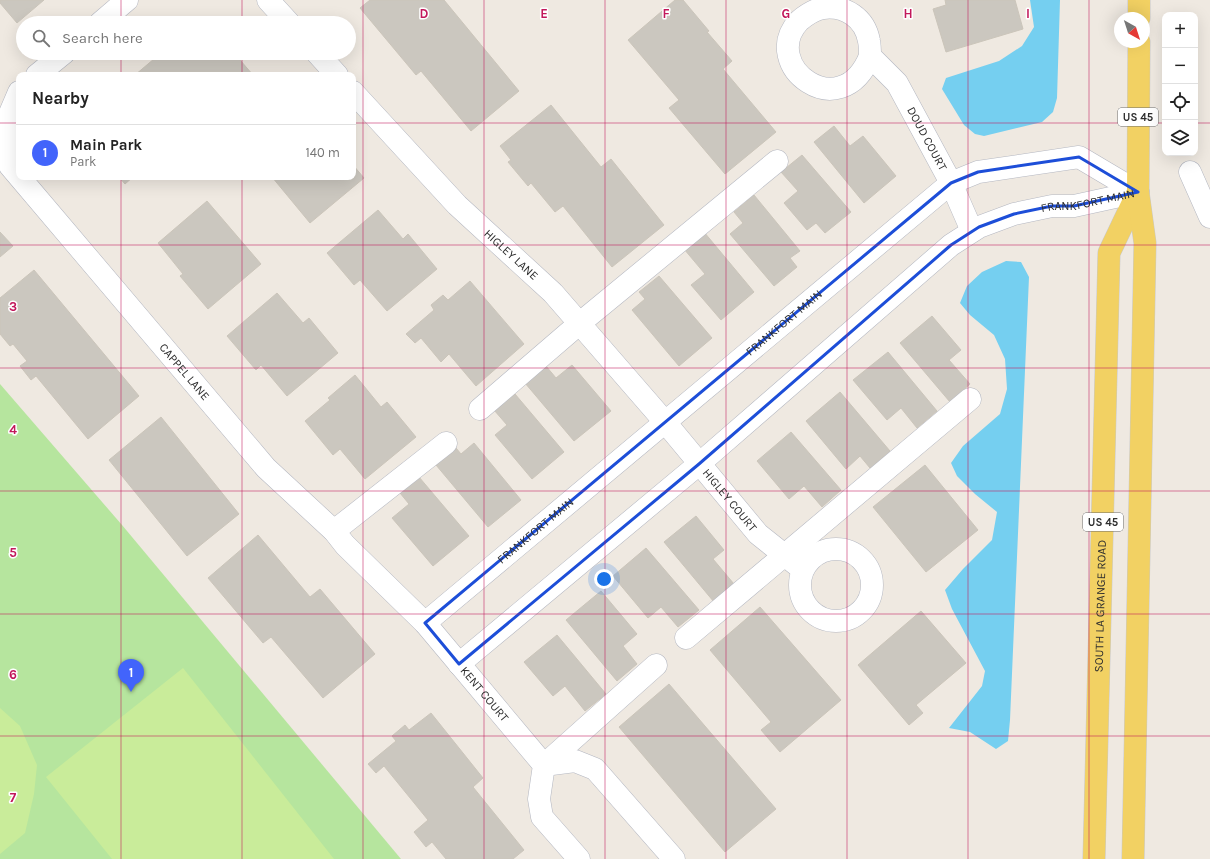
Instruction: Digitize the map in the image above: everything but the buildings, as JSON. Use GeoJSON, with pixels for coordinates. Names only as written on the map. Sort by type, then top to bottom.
{"type":"FeatureCollection","features":[{"type":"Feature","properties":{"kind":"main road"},"geometry":{"type":"LineString","coordinates":[[1139,0],[1139,12]]}},
{"type":"Feature","properties":{"kind":"main road","name":"SOUTH LA GRANGE ROAD"},"geometry":{"type":"LineString","coordinates":[[1133,859],[1145,243],[1138,192],[1139,48]]}},
{"type":"Feature","properties":{"kind":"main road","name":"SOUTH LA GRANGE ROAD"},"geometry":{"type":"LineString","coordinates":[[1094,859],[1109,253],[1138,192]]}},
{"type":"Feature","properties":{"kind":"street"},"geometry":{"type":"LineString","coordinates":[[108,16],[127,0]]}},
{"type":"Feature","properties":{"kind":"street"},"geometry":{"type":"LineString","coordinates":[[268,0],[283,16]]}},
{"type":"Feature","properties":{"kind":"street","name":"DOUD COURT"},"geometry":{"type":"LineString","coordinates":[[870,56],[897,83],[950,183],[972,231]]}},
{"type":"Feature","properties":{"kind":"street"},"geometry":{"type":"LineString","coordinates":[[41,72],[55,60]]}},
{"type":"Feature","properties":{"kind":"street"},"geometry":{"type":"LineString","coordinates":[[323,60],[334,72]]}},
{"type":"Feature","properties":{"kind":"street","name":"HIGLEY LANE"},"geometry":{"type":"LineString","coordinates":[[356,95],[457,205],[553,293],[664,422]]}},
{"type":"Feature","properties":{"kind":"street","name":"CAPPEL LANE"},"geometry":{"type":"LineString","coordinates":[[16,99],[5,126],[10,166],[16,173]]}},
{"type":"Feature","properties":{"kind":"street","name":"FRANKFORT MAIN"},"geometry":{"type":"LineString","coordinates":[[425,623],[950,183],[978,172],[1079,158],[1138,192]]}},
{"type":"Feature","properties":{"kind":"street"},"geometry":{"type":"LineString","coordinates":[[480,409],[580,323],[777,161]]}},
{"type":"Feature","properties":{"kind":"street"},"geometry":{"type":"LineString","coordinates":[[1190,172],[1210,217]]}},
{"type":"Feature","properties":{"kind":"street","name":"CAPPEL LANE"},"geometry":{"type":"LineString","coordinates":[[22,180],[266,468],[334,531],[345,545],[425,623]]}},
{"type":"Feature","properties":{"kind":"street","name":"FRANKFORT MAIN"},"geometry":{"type":"LineString","coordinates":[[459,664],[699,464],[951,245],[979,227],[1014,214],[1052,206],[1074,206],[1138,192]]}},
{"type":"Feature","properties":{"kind":"street"},"geometry":{"type":"LineString","coordinates":[[686,638],[970,399]]}},
{"type":"Feature","properties":{"kind":"street","name":"HIGLEY COURT"},"geometry":{"type":"LineString","coordinates":[[664,422],[758,534],[802,569]]}},
{"type":"Feature","properties":{"kind":"street"},"geometry":{"type":"LineString","coordinates":[[334,531],[446,443]]}},
{"type":"Feature","properties":{"kind":"street","name":"KENT COURT"},"geometry":{"type":"LineString","coordinates":[[425,623],[544,765]]}},
{"type":"Feature","properties":{"kind":"street"},"geometry":{"type":"LineString","coordinates":[[579,859],[542,817],[539,799],[544,765],[656,665]]}},
{"type":"Feature","properties":{"kind":"street"},"geometry":{"type":"LineString","coordinates":[[544,765],[575,760],[595,769],[674,859]]}},
{"type":"Feature","properties":{"kind":"highlighted area"},"geometry":{"type":"Polygon","coordinates":[[[1079,157],[1138,192],[1074,206],[1052,206],[1014,214],[979,227],[951,245],[699,464],[459,664],[425,623],[951,183],[978,172],[1079,157]]]}},
{"type":"Feature","properties":{"kind":"green space"},"geometry":{"type":"Polygon","coordinates":[[[0,384],[122,525],[401,859],[0,859],[0,384]]]}},
{"type":"Feature","properties":{"kind":"green space"},"geometry":{"type":"Polygon","coordinates":[[[183,668],[334,859],[112,859],[46,777],[183,668]]]}},
{"type":"Feature","properties":{"kind":"green space"},"geometry":{"type":"Polygon","coordinates":[[[0,708],[20,726],[37,765],[34,794],[25,833],[0,854],[0,708]]]}},
{"type":"Feature","properties":{"kind":"water"},"geometry":{"type":"Polygon","coordinates":[[[1030,0],[1060,0],[1057,98],[1053,112],[1042,122],[984,136],[975,134],[964,125],[942,89],[946,78],[999,61],[1022,46],[1034,27],[1030,0]]]}},
{"type":"Feature","properties":{"kind":"water"},"geometry":{"type":"Polygon","coordinates":[[[1006,261],[1021,262],[1029,277],[1010,720],[1008,741],[996,749],[970,732],[949,728],[982,686],[985,671],[952,609],[945,590],[963,569],[992,540],[997,512],[975,494],[957,476],[951,463],[963,446],[1000,414],[1007,389],[1005,359],[994,335],[970,315],[960,303],[967,286],[982,272],[1006,261]]]}},
{"type":"Feature","properties":{"kind":"place","name":"Main Park"},"geometry":{"type":"Point","coordinates":[131,692]}}]}
